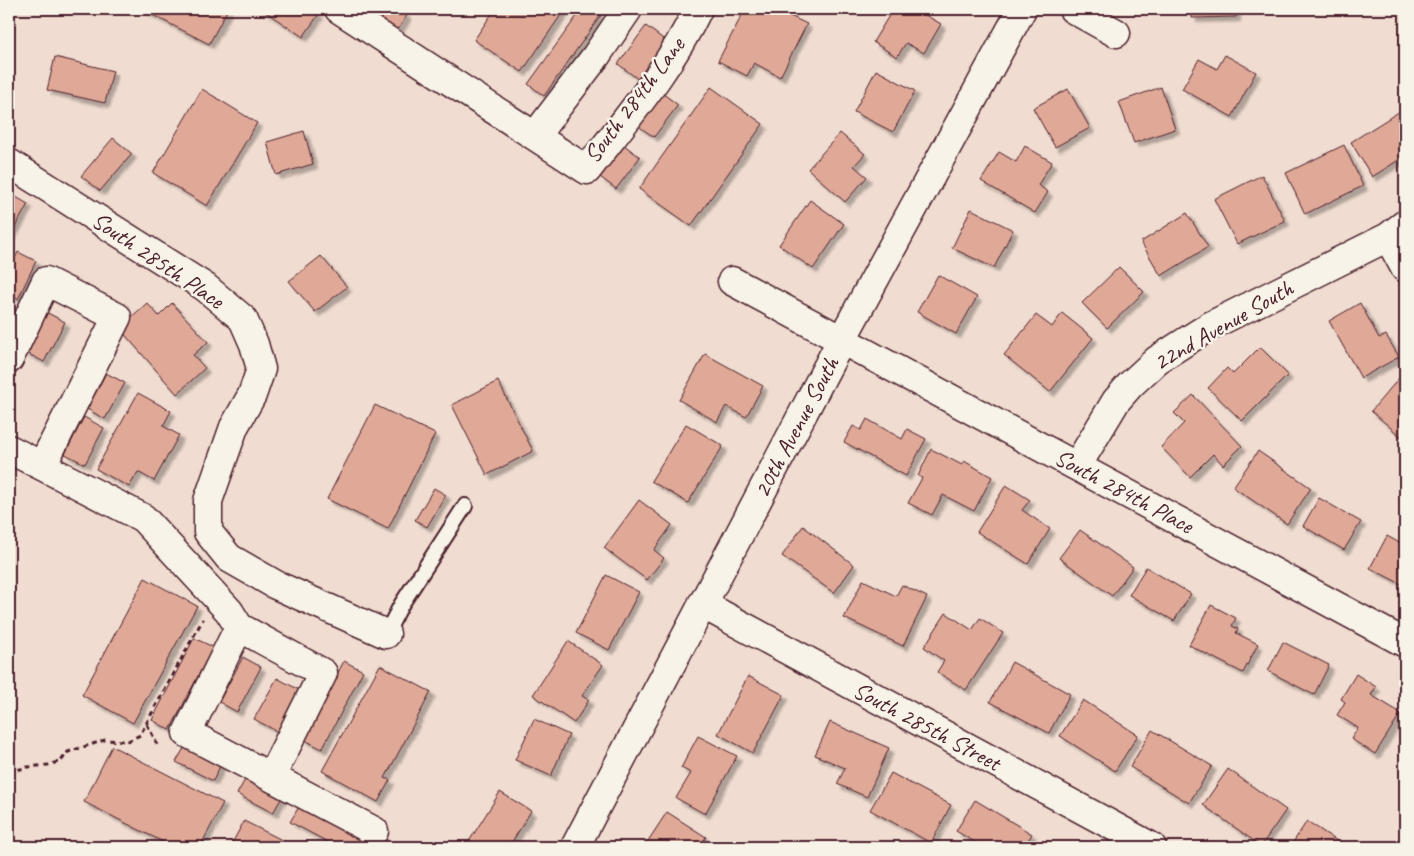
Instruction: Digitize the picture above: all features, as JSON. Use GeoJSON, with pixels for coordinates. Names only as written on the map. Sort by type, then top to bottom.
{"type":"FeatureCollection","features":[{"type":"Feature","properties":{"kind":"street","name":"South 284th Lane"},"geometry":{"type":"LineString","coordinates":[[339,9],[587,170],[675,53],[698,9]]}},
{"type":"Feature","properties":{"kind":"street"},"geometry":{"type":"LineString","coordinates":[[535,136],[596,56],[628,9]]}},
{"type":"Feature","properties":{"kind":"street","name":"20th Avenue South"},"geometry":{"type":"LineString","coordinates":[[575,847],[842,341],[1022,9]]}},
{"type":"Feature","properties":{"kind":"street"},"geometry":{"type":"LineString","coordinates":[[1073,9],[1116,33]]}},
{"type":"Feature","properties":{"kind":"street","name":"South 285th Place"},"geometry":{"type":"LineString","coordinates":[[9,163],[205,287],[243,319],[254,344],[260,369],[252,395],[234,427],[208,501],[208,532],[229,558],[276,585],[386,634]]}},
{"type":"Feature","properties":{"kind":"street"},"geometry":{"type":"LineString","coordinates":[[1396,230],[1405,268]]}},
{"type":"Feature","properties":{"kind":"street","name":"22nd Avenue South"},"geometry":{"type":"LineString","coordinates":[[1077,466],[1116,402],[1130,385],[1157,360],[1210,326],[1396,230]]}},
{"type":"Feature","properties":{"kind":"street"},"geometry":{"type":"LineString","coordinates":[[9,359],[46,281],[117,316],[42,466]]}},
{"type":"Feature","properties":{"kind":"street","name":"South 284th Place"},"geometry":{"type":"LineString","coordinates":[[732,281],[1405,643]]}},
{"type":"Feature","properties":{"kind":"street"},"geometry":{"type":"LineString","coordinates":[[9,449],[143,518],[229,611],[239,627],[323,673],[271,777]]}},
{"type":"Feature","properties":{"kind":"street","name":"South 285th Street"},"geometry":{"type":"LineString","coordinates":[[702,604],[1152,847]]}},
{"type":"Feature","properties":{"kind":"street"},"geometry":{"type":"LineString","coordinates":[[239,627],[187,733],[374,831]]}},
{"type":"Feature","properties":{"kind":"lane"},"geometry":{"type":"LineString","coordinates":[[386,634],[401,605],[465,506]]}},
{"type":"Feature","properties":{"kind":"path"},"geometry":{"type":"LineString","coordinates":[[9,772],[54,763],[60,761],[68,752],[106,740],[128,740],[140,735],[206,614]]}},
{"type":"Feature","properties":{"kind":"path"},"geometry":{"type":"LineString","coordinates":[[147,723],[159,748]]}},
{"type":"Feature","properties":{"kind":"building"},"geometry":{"type":"Polygon","coordinates":[[[141,9],[228,9],[209,44],[141,9]]]}},
{"type":"Feature","properties":{"kind":"building"},"geometry":{"type":"Polygon","coordinates":[[[261,9],[311,9],[319,14],[303,37],[261,9]]]}},
{"type":"Feature","properties":{"kind":"building"},"geometry":{"type":"Polygon","coordinates":[[[365,9],[397,9],[407,15],[396,33],[362,13],[365,9]]]}},
{"type":"Feature","properties":{"kind":"building"},"geometry":{"type":"Polygon","coordinates":[[[495,9],[565,9],[522,72],[474,40],[495,9]]]}},
{"type":"Feature","properties":{"kind":"building"},"geometry":{"type":"Polygon","coordinates":[[[582,9],[593,9],[601,15],[544,96],[528,84],[582,9]]]}},
{"type":"Feature","properties":{"kind":"building"},"geometry":{"type":"Polygon","coordinates":[[[745,9],[791,9],[788,15],[807,24],[780,77],[754,63],[747,76],[718,61],[745,9]]]}},
{"type":"Feature","properties":{"kind":"building"},"geometry":{"type":"Polygon","coordinates":[[[893,9],[915,9],[941,24],[924,53],[906,43],[897,57],[873,42],[893,9]]]}},
{"type":"Feature","properties":{"kind":"building"},"geometry":{"type":"Polygon","coordinates":[[[1192,9],[1236,9],[1236,17],[1192,18],[1192,9]]]}},
{"type":"Feature","properties":{"kind":"building"},"geometry":{"type":"Polygon","coordinates":[[[646,26],[667,42],[639,80],[618,64],[646,26]]]}},
{"type":"Feature","properties":{"kind":"building"},"geometry":{"type":"Polygon","coordinates":[[[1225,55],[1256,72],[1232,117],[1182,89],[1199,59],[1217,69],[1225,55]]]}},
{"type":"Feature","properties":{"kind":"building"},"geometry":{"type":"Polygon","coordinates":[[[55,57],[113,71],[105,103],[47,90],[55,57]]]}},
{"type":"Feature","properties":{"kind":"building"},"geometry":{"type":"Polygon","coordinates":[[[876,70],[915,91],[893,132],[854,112],[876,70]]]}},
{"type":"Feature","properties":{"kind":"building"},"geometry":{"type":"Polygon","coordinates":[[[711,87],[763,124],[691,226],[639,189],[711,87]]]}},
{"type":"Feature","properties":{"kind":"building"},"geometry":{"type":"Polygon","coordinates":[[[1161,87],[1175,129],[1134,143],[1119,102],[1161,87]]]}},
{"type":"Feature","properties":{"kind":"building"},"geometry":{"type":"Polygon","coordinates":[[[202,89],[257,123],[207,206],[153,173],[202,89]]]}},
{"type":"Feature","properties":{"kind":"building"},"geometry":{"type":"Polygon","coordinates":[[[1068,89],[1090,128],[1055,147],[1033,108],[1068,89]]]}},
{"type":"Feature","properties":{"kind":"building"},"geometry":{"type":"Polygon","coordinates":[[[662,93],[678,105],[654,137],[638,126],[662,93]]]}},
{"type":"Feature","properties":{"kind":"building"},"geometry":{"type":"Polygon","coordinates":[[[1405,108],[1405,156],[1372,177],[1351,142],[1405,108]]]}},
{"type":"Feature","properties":{"kind":"building"},"geometry":{"type":"Polygon","coordinates":[[[304,131],[313,164],[276,175],[267,142],[304,131]]]}},
{"type":"Feature","properties":{"kind":"building"},"geometry":{"type":"Polygon","coordinates":[[[840,133],[865,154],[854,166],[867,177],[845,202],[808,169],[840,133]]]}},
{"type":"Feature","properties":{"kind":"building"},"geometry":{"type":"Polygon","coordinates":[[[113,138],[132,154],[100,191],[81,176],[113,138]]]}},
{"type":"Feature","properties":{"kind":"building"},"geometry":{"type":"Polygon","coordinates":[[[624,145],[640,157],[616,189],[600,177],[624,145]]]}},
{"type":"Feature","properties":{"kind":"building"},"geometry":{"type":"Polygon","coordinates":[[[1344,145],[1363,186],[1305,214],[1286,173],[1344,145]]]}},
{"type":"Feature","properties":{"kind":"building"},"geometry":{"type":"Polygon","coordinates":[[[1025,146],[1052,162],[1038,185],[1048,192],[1035,213],[981,181],[999,152],[1016,162],[1025,146]]]}},
{"type":"Feature","properties":{"kind":"building"},"geometry":{"type":"Polygon","coordinates":[[[1262,175],[1285,221],[1237,244],[1214,199],[1262,175]]]}},
{"type":"Feature","properties":{"kind":"building"},"geometry":{"type":"Polygon","coordinates":[[[9,193],[28,204],[9,238],[9,193]]]}},
{"type":"Feature","properties":{"kind":"building"},"geometry":{"type":"Polygon","coordinates":[[[810,200],[844,224],[813,269],[779,245],[810,200]]]}},
{"type":"Feature","properties":{"kind":"building"},"geometry":{"type":"Polygon","coordinates":[[[971,209],[1013,230],[994,268],[952,248],[971,209]]]}},
{"type":"Feature","properties":{"kind":"building"},"geometry":{"type":"Polygon","coordinates":[[[1187,213],[1208,247],[1161,276],[1141,242],[1187,213]]]}},
{"type":"Feature","properties":{"kind":"building"},"geometry":{"type":"Polygon","coordinates":[[[18,252],[36,261],[18,299],[9,294],[9,271],[18,252]]]}},
{"type":"Feature","properties":{"kind":"building"},"geometry":{"type":"Polygon","coordinates":[[[321,256],[347,287],[315,312],[289,281],[321,256]]]}},
{"type":"Feature","properties":{"kind":"building"},"geometry":{"type":"Polygon","coordinates":[[[1119,267],[1144,292],[1107,328],[1082,303],[1119,267]]]}},
{"type":"Feature","properties":{"kind":"building"},"geometry":{"type":"Polygon","coordinates":[[[938,275],[977,297],[956,334],[917,312],[938,275]]]}},
{"type":"Feature","properties":{"kind":"building"},"geometry":{"type":"Polygon","coordinates":[[[147,303],[159,316],[172,303],[208,342],[193,355],[205,368],[177,394],[119,328],[147,303]]]}},
{"type":"Feature","properties":{"kind":"building"},"geometry":{"type":"Polygon","coordinates":[[[1360,303],[1379,338],[1386,335],[1399,357],[1361,378],[1329,321],[1360,303]]]}},
{"type":"Feature","properties":{"kind":"building"},"geometry":{"type":"Polygon","coordinates":[[[44,311],[65,322],[44,362],[23,351],[44,311]]]}},
{"type":"Feature","properties":{"kind":"building"},"geometry":{"type":"Polygon","coordinates":[[[1062,313],[1093,338],[1050,392],[1004,355],[1036,315],[1052,327],[1062,313]]]}},
{"type":"Feature","properties":{"kind":"building"},"geometry":{"type":"Polygon","coordinates":[[[1260,347],[1288,375],[1242,421],[1208,388],[1227,368],[1233,374],[1260,347]]]}},
{"type":"Feature","properties":{"kind":"building"},"geometry":{"type":"Polygon","coordinates":[[[705,354],[763,386],[746,417],[726,406],[717,422],[679,400],[705,354]]]}},
{"type":"Feature","properties":{"kind":"building"},"geometry":{"type":"Polygon","coordinates":[[[106,373],[125,383],[105,419],[87,409],[106,373]]]}},
{"type":"Feature","properties":{"kind":"building"},"geometry":{"type":"Polygon","coordinates":[[[1400,377],[1405,381],[1405,440],[1371,411],[1400,377]]]}},
{"type":"Feature","properties":{"kind":"building"},"geometry":{"type":"Polygon","coordinates":[[[498,381],[533,451],[487,475],[452,405],[498,381]]]}},
{"type":"Feature","properties":{"kind":"building"},"geometry":{"type":"Polygon","coordinates":[[[138,393],[171,411],[163,426],[179,435],[154,481],[138,472],[129,487],[96,469],[138,393]]]}},
{"type":"Feature","properties":{"kind":"building"},"geometry":{"type":"Polygon","coordinates":[[[1193,395],[1242,446],[1223,465],[1213,454],[1190,477],[1161,447],[1184,423],[1174,413],[1193,395]]]}},
{"type":"Feature","properties":{"kind":"building"},"geometry":{"type":"Polygon","coordinates":[[[375,405],[435,434],[388,529],[327,499],[375,405]]]}},
{"type":"Feature","properties":{"kind":"building"},"geometry":{"type":"Polygon","coordinates":[[[84,417],[104,428],[85,464],[65,454],[84,417]]]}},
{"type":"Feature","properties":{"kind":"building"},"geometry":{"type":"Polygon","coordinates":[[[867,419],[902,439],[907,429],[926,439],[906,476],[844,442],[853,426],[861,430],[867,419]]]}},
{"type":"Feature","properties":{"kind":"building"},"geometry":{"type":"Polygon","coordinates":[[[686,424],[723,446],[688,503],[651,481],[686,424]]]}},
{"type":"Feature","properties":{"kind":"building"},"geometry":{"type":"Polygon","coordinates":[[[931,449],[962,465],[964,461],[992,477],[974,511],[943,495],[932,515],[908,503],[922,478],[918,476],[931,449]]]}},
{"type":"Feature","properties":{"kind":"building"},"geometry":{"type":"Polygon","coordinates":[[[1258,451],[1311,488],[1287,524],[1233,487],[1258,451]]]}},
{"type":"Feature","properties":{"kind":"building"},"geometry":{"type":"Polygon","coordinates":[[[1006,485],[1030,500],[1022,510],[1050,529],[1028,564],[977,532],[1006,485]]]}},
{"type":"Feature","properties":{"kind":"building"},"geometry":{"type":"Polygon","coordinates":[[[434,488],[446,495],[427,527],[415,520],[434,488]]]}},
{"type":"Feature","properties":{"kind":"building"},"geometry":{"type":"Polygon","coordinates":[[[1319,498],[1361,522],[1344,550],[1303,526],[1319,498]]]}},
{"type":"Feature","properties":{"kind":"building"},"geometry":{"type":"Polygon","coordinates":[[[639,500],[672,525],[654,550],[664,558],[647,580],[604,548],[639,500]]]}},
{"type":"Feature","properties":{"kind":"building"},"geometry":{"type":"Polygon","coordinates":[[[803,526],[854,565],[834,593],[782,556],[803,526]]]}},
{"type":"Feature","properties":{"kind":"building"},"geometry":{"type":"Polygon","coordinates":[[[1080,530],[1133,567],[1112,596],[1059,558],[1080,530]]]}},
{"type":"Feature","properties":{"kind":"building"},"geometry":{"type":"Polygon","coordinates":[[[1387,536],[1405,546],[1405,586],[1370,568],[1387,536]]]}},
{"type":"Feature","properties":{"kind":"building"},"geometry":{"type":"Polygon","coordinates":[[[1146,567],[1191,594],[1174,621],[1129,595],[1146,567]]]}},
{"type":"Feature","properties":{"kind":"building"},"geometry":{"type":"Polygon","coordinates":[[[606,575],[639,592],[609,650],[576,633],[606,575]]]}},
{"type":"Feature","properties":{"kind":"building"},"geometry":{"type":"Polygon","coordinates":[[[145,578],[197,606],[133,723],[82,695],[145,578]]]}},
{"type":"Feature","properties":{"kind":"building"},"geometry":{"type":"Polygon","coordinates":[[[863,580],[896,596],[902,585],[927,597],[903,646],[844,618],[863,580]]]}},
{"type":"Feature","properties":{"kind":"building"},"geometry":{"type":"Polygon","coordinates":[[[1211,605],[1236,618],[1232,626],[1238,629],[1236,633],[1258,644],[1243,673],[1189,645],[1211,605]]]}},
{"type":"Feature","properties":{"kind":"building"},"geometry":{"type":"Polygon","coordinates":[[[946,613],[972,630],[980,618],[1003,633],[966,690],[937,672],[944,661],[924,647],[946,613]]]}},
{"type":"Feature","properties":{"kind":"building"},"geometry":{"type":"Polygon","coordinates":[[[194,638],[213,647],[170,730],[152,720],[194,638]]]}},
{"type":"Feature","properties":{"kind":"building"},"geometry":{"type":"Polygon","coordinates":[[[568,641],[603,665],[582,696],[589,700],[574,723],[533,695],[568,641]]]}},
{"type":"Feature","properties":{"kind":"building"},"geometry":{"type":"Polygon","coordinates":[[[1283,642],[1329,665],[1314,695],[1268,671],[1283,642]]]}},
{"type":"Feature","properties":{"kind":"building"},"geometry":{"type":"Polygon","coordinates":[[[243,657],[261,667],[237,712],[219,702],[243,657]]]}},
{"type":"Feature","properties":{"kind":"building"},"geometry":{"type":"Polygon","coordinates":[[[344,661],[363,671],[322,749],[303,739],[344,661]]]}},
{"type":"Feature","properties":{"kind":"building"},"geometry":{"type":"Polygon","coordinates":[[[1012,662],[1070,694],[1049,733],[990,702],[1012,662]]]}},
{"type":"Feature","properties":{"kind":"building"},"geometry":{"type":"Polygon","coordinates":[[[380,665],[431,692],[385,778],[390,780],[378,802],[322,771],[380,665]]]}},
{"type":"Feature","properties":{"kind":"building"},"geometry":{"type":"Polygon","coordinates":[[[1356,674],[1376,687],[1371,695],[1401,713],[1375,754],[1351,739],[1358,728],[1337,715],[1345,702],[1341,699],[1356,674]]]}},
{"type":"Feature","properties":{"kind":"building"},"geometry":{"type":"Polygon","coordinates":[[[748,676],[784,695],[753,753],[718,734],[748,676]]]}},
{"type":"Feature","properties":{"kind":"building"},"geometry":{"type":"Polygon","coordinates":[[[277,678],[301,691],[278,732],[254,719],[277,678]]]}},
{"type":"Feature","properties":{"kind":"building"},"geometry":{"type":"Polygon","coordinates":[[[1083,700],[1138,735],[1115,771],[1060,736],[1083,700]]]}},
{"type":"Feature","properties":{"kind":"building"},"geometry":{"type":"Polygon","coordinates":[[[534,719],[569,735],[551,776],[515,760],[534,719]]]}},
{"type":"Feature","properties":{"kind":"building"},"geometry":{"type":"Polygon","coordinates":[[[830,722],[889,748],[867,797],[837,784],[845,768],[815,755],[830,722]]]}},
{"type":"Feature","properties":{"kind":"building"},"geometry":{"type":"Polygon","coordinates":[[[1152,730],[1212,766],[1189,803],[1130,767],[1152,730]]]}},
{"type":"Feature","properties":{"kind":"building"},"geometry":{"type":"Polygon","coordinates":[[[698,736],[737,756],[705,814],[676,798],[691,773],[681,768],[698,736]]]}},
{"type":"Feature","properties":{"kind":"building"},"geometry":{"type":"Polygon","coordinates":[[[187,743],[222,762],[213,781],[176,762],[187,743]]]}},
{"type":"Feature","properties":{"kind":"building"},"geometry":{"type":"Polygon","coordinates":[[[112,746],[223,803],[200,847],[173,847],[84,802],[112,746]]]}},
{"type":"Feature","properties":{"kind":"building"},"geometry":{"type":"Polygon","coordinates":[[[1228,769],[1286,810],[1261,846],[1203,805],[1228,769]]]}},
{"type":"Feature","properties":{"kind":"building"},"geometry":{"type":"Polygon","coordinates":[[[891,773],[951,805],[931,843],[870,810],[891,773]]]}},
{"type":"Feature","properties":{"kind":"building"},"geometry":{"type":"Polygon","coordinates":[[[247,776],[283,795],[273,813],[237,794],[247,776]]]}},
{"type":"Feature","properties":{"kind":"building"},"geometry":{"type":"Polygon","coordinates":[[[500,792],[531,811],[509,847],[475,847],[468,843],[500,792]]]}},
{"type":"Feature","properties":{"kind":"building"},"geometry":{"type":"Polygon","coordinates":[[[975,800],[1032,834],[1024,847],[983,847],[956,831],[975,800]]]}},
{"type":"Feature","properties":{"kind":"building"},"geometry":{"type":"Polygon","coordinates":[[[300,805],[372,844],[371,847],[337,847],[290,822],[300,805]]]}},
{"type":"Feature","properties":{"kind":"building"},"geometry":{"type":"Polygon","coordinates":[[[667,812],[706,837],[699,847],[644,847],[667,812]]]}},
{"type":"Feature","properties":{"kind":"building"},"geometry":{"type":"Polygon","coordinates":[[[244,821],[296,847],[230,847],[244,821]]]}},
{"type":"Feature","properties":{"kind":"building"},"geometry":{"type":"Polygon","coordinates":[[[1307,821],[1346,847],[1290,847],[1307,821]]]}},
{"type":"Feature","properties":{"kind":"building"},"geometry":{"type":"Polygon","coordinates":[[[1047,841],[1059,847],[1044,847],[1047,841]]]}}]}
